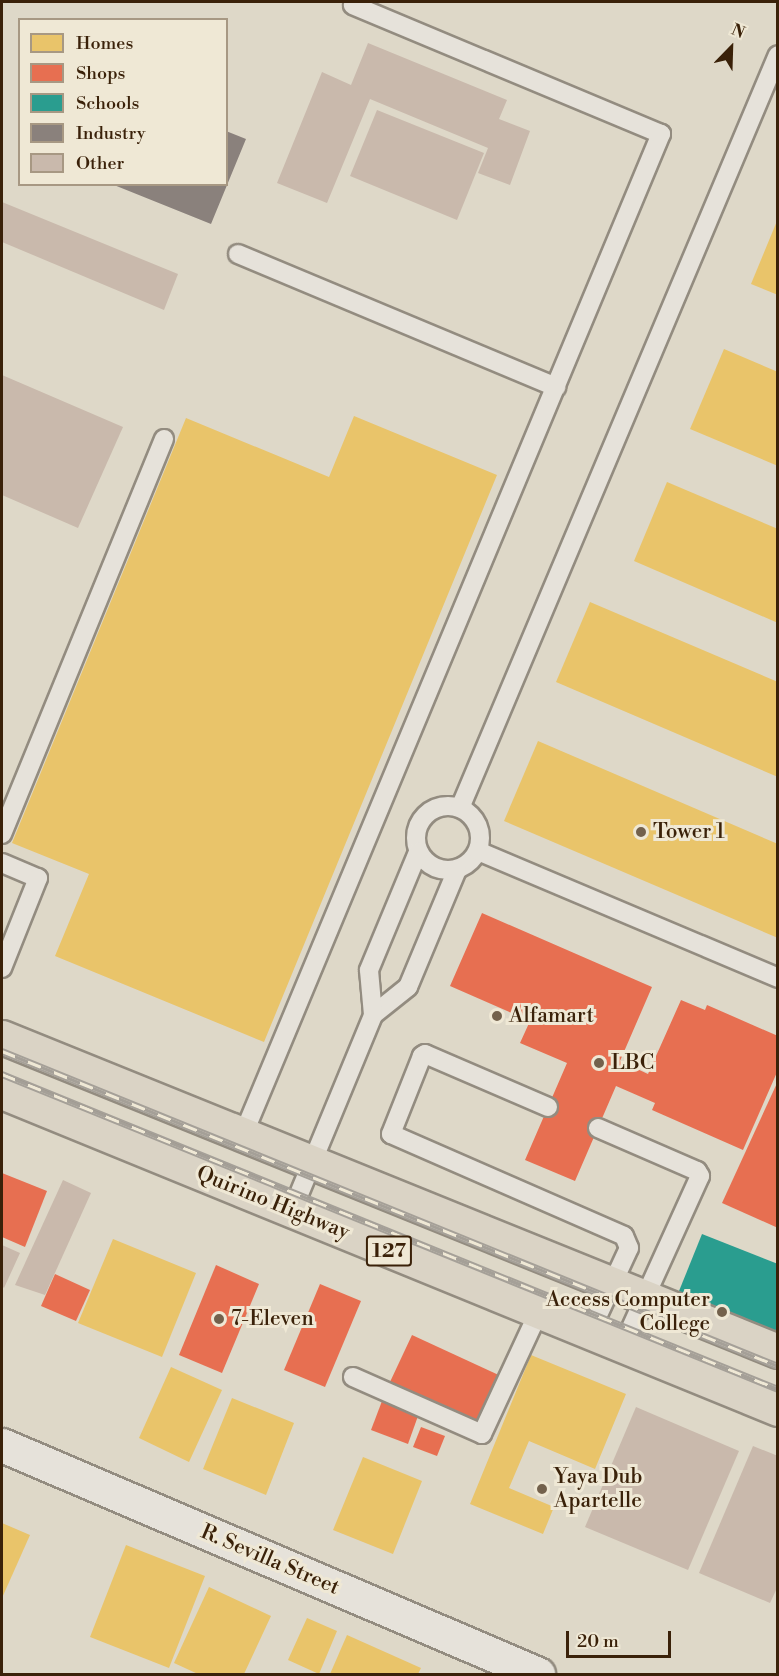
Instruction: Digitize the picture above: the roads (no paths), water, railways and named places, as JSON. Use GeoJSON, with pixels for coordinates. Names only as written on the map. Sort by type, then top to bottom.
{"type":"FeatureCollection","features":[{"type":"Feature","properties":{"kind":"main road","name":"127"},"geometry":{"type":"LineString","coordinates":[[2,1037],[777,1351]]}},
{"type":"Feature","properties":{"kind":"main road","name":"Quirino Highway"},"geometry":{"type":"LineString","coordinates":[[2,1092],[777,1409]]}},
{"type":"Feature","properties":{"kind":"street","name":"R. Sevilla Street"},"geometry":{"type":"LineString","coordinates":[[2,1445],[538,1674]]}},
{"type":"Feature","properties":{"kind":"lane"},"geometry":{"type":"LineString","coordinates":[[243,1135],[661,134],[353,5]]}},
{"type":"Feature","properties":{"kind":"lane"},"geometry":{"type":"LineString","coordinates":[[460,808],[777,55]]}},
{"type":"Feature","properties":{"kind":"lane"},"geometry":{"type":"LineString","coordinates":[[238,254],[556,387]]}},
{"type":"Feature","properties":{"kind":"lane"},"geometry":{"type":"LineString","coordinates":[[2,834],[164,439]]}},
{"type":"Feature","properties":{"kind":"lane"},"geometry":{"type":"LineString","coordinates":[[447,806],[460,808],[471,815],[478,826],[480,838],[478,851],[469,863],[457,870],[441,871],[428,864],[418,852],[415,840],[416,827],[434,808],[447,806]]}},
{"type":"Feature","properties":{"kind":"lane"},"geometry":{"type":"LineString","coordinates":[[478,851],[777,978]]}},
{"type":"Feature","properties":{"kind":"lane"},"geometry":{"type":"LineString","coordinates":[[292,1211],[373,1015],[369,970],[418,852]]}},
{"type":"Feature","properties":{"kind":"lane"},"geometry":{"type":"LineString","coordinates":[[2,863],[38,878],[2,968]]}},
{"type":"Feature","properties":{"kind":"lane"},"geometry":{"type":"LineString","coordinates":[[373,1015],[408,987],[457,870]]}},
{"type":"Feature","properties":{"kind":"lane"},"geometry":{"type":"LineString","coordinates":[[548,1107],[423,1055],[391,1134],[624,1236],[629,1248],[590,1332]]}},
{"type":"Feature","properties":{"kind":"lane"},"geometry":{"type":"LineString","coordinates":[[598,1128],[699,1173],[623,1346]]}},
{"type":"Feature","properties":{"kind":"lane"},"geometry":{"type":"LineString","coordinates":[[352,1377],[482,1434],[539,1311]]}},
{"type":"Feature","properties":{"kind":"railway"},"geometry":{"type":"LineString","coordinates":[[2,1051],[778,1366]]}},
{"type":"Feature","properties":{"kind":"railway"},"geometry":{"type":"LineString","coordinates":[[2,1074],[778,1389]]}},
{"type":"Feature","properties":{"kind":"place","name":"Tower 1"},"geometry":{"type":"Point","coordinates":[641,832]}},
{"type":"Feature","properties":{"kind":"place","name":"Alfamart"},"geometry":{"type":"Point","coordinates":[497,1016]}},
{"type":"Feature","properties":{"kind":"place","name":"LBC"},"geometry":{"type":"Point","coordinates":[599,1063]}},
{"type":"Feature","properties":{"kind":"place","name":"Access Computer College"},"geometry":{"type":"Point","coordinates":[722,1312]}},
{"type":"Feature","properties":{"kind":"place","name":"7-Eleven"},"geometry":{"type":"Point","coordinates":[219,1319]}},
{"type":"Feature","properties":{"kind":"place","name":"Yaya Dub Apartelle"},"geometry":{"type":"Point","coordinates":[542,1489]}}]}
